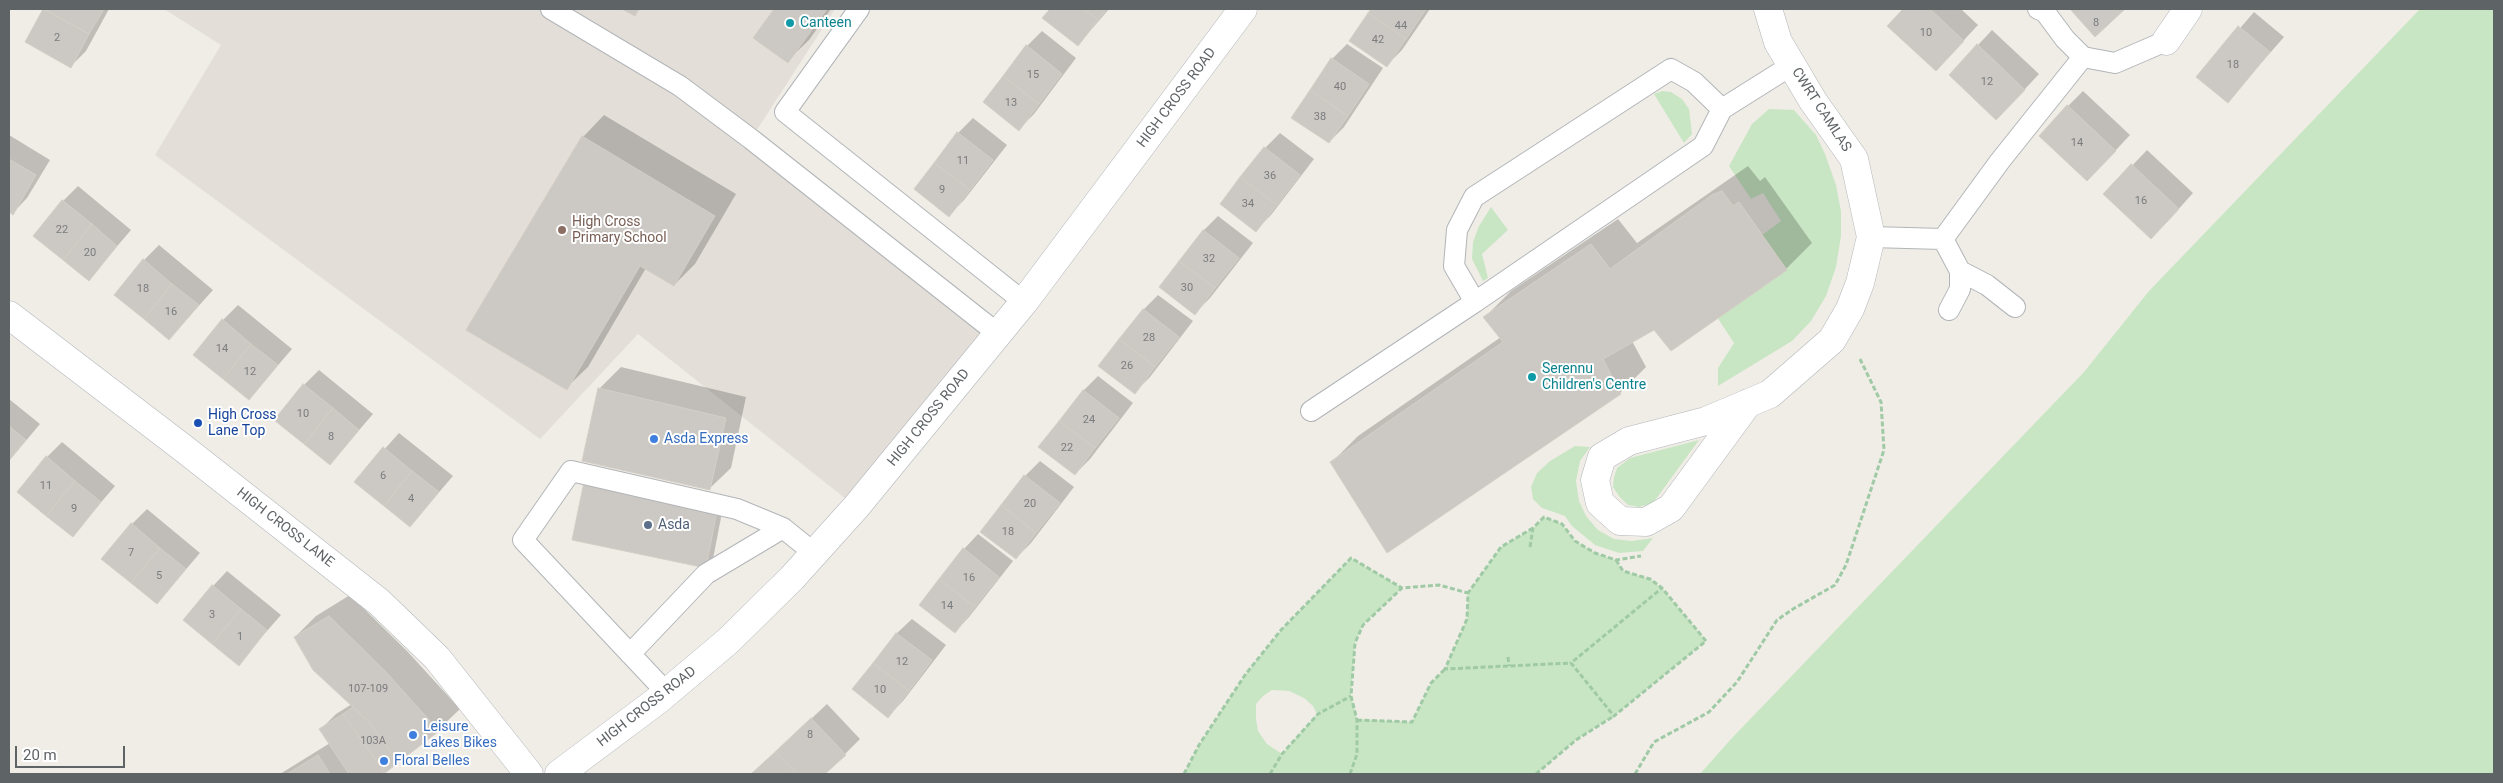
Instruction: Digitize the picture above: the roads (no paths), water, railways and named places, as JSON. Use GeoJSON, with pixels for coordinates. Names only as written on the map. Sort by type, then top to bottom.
{"type":"FeatureCollection","features":[{"type":"Feature","properties":{"kind":"street","name":"HIGH CROSS ROAD"},"geometry":{"type":"LineString","coordinates":[[559,774],[667,693],[728,641],[856,507],[1024,302],[1243,9]]}},
{"type":"Feature","properties":{"kind":"street","name":"CWRT CAMLAS"},"geometry":{"type":"LineString","coordinates":[[1748,403],[1671,508],[1646,522],[1620,521],[1600,503],[1595,480],[1602,457],[1629,441],[1706,421],[1748,403],[1770,394],[1832,340],[1860,283],[1872,237],[1854,160],[1778,42],[1768,9]]}},
{"type":"Feature","properties":{"kind":"street"},"geometry":{"type":"LineString","coordinates":[[2166,41],[2188,9]]}},
{"type":"Feature","properties":{"kind":"street","name":"HIGH CROSS LANE"},"geometry":{"type":"LineString","coordinates":[[9,315],[184,448],[379,602],[437,658],[529,774]]}},
{"type":"Feature","properties":{"kind":"lane"},"geometry":{"type":"LineString","coordinates":[[551,9],[680,86],[751,138],[998,333]]}},
{"type":"Feature","properties":{"kind":"lane"},"geometry":{"type":"LineString","coordinates":[[859,9],[785,112],[1024,302]]}},
{"type":"Feature","properties":{"kind":"lane"},"geometry":{"type":"LineString","coordinates":[[2038,9],[2045,12],[2065,39],[2083,57],[2115,63],[2166,41]]}},
{"type":"Feature","properties":{"kind":"lane"},"geometry":{"type":"LineString","coordinates":[[1943,239],[2000,161],[2083,57]]}},
{"type":"Feature","properties":{"kind":"lane"},"geometry":{"type":"LineString","coordinates":[[1311,412],[1703,146],[1722,109],[1792,65]]}},
{"type":"Feature","properties":{"kind":"lane"},"geometry":{"type":"LineString","coordinates":[[1475,302],[1454,266],[1457,230],[1474,197],[1671,69],[1694,82],[1722,109]]}},
{"type":"Feature","properties":{"kind":"lane"},"geometry":{"type":"LineString","coordinates":[[1872,237],[1943,239]]}},
{"type":"Feature","properties":{"kind":"lane"},"geometry":{"type":"LineString","coordinates":[[1943,239],[1960,271],[1960,290],[1949,310]]}},
{"type":"Feature","properties":{"kind":"lane"},"geometry":{"type":"LineString","coordinates":[[1960,271],[1986,285],[2015,307]]}},
{"type":"Feature","properties":{"kind":"lane"},"geometry":{"type":"LineString","coordinates":[[667,693],[522,540],[572,471],[737,509],[783,528],[814,552]]}},
{"type":"Feature","properties":{"kind":"lane"},"geometry":{"type":"LineString","coordinates":[[630,654],[706,574],[783,528]]}},
{"type":"Feature","properties":{"kind":"place","name":"Canteen"},"geometry":{"type":"Point","coordinates":[790,23]}},
{"type":"Feature","properties":{"kind":"place","name":"High Cross Primary School"},"geometry":{"type":"Point","coordinates":[562,230]}},
{"type":"Feature","properties":{"kind":"place","name":"Serennu Children's Centre"},"geometry":{"type":"Point","coordinates":[1532,377]}},
{"type":"Feature","properties":{"kind":"place","name":"High Cross Lane Top"},"geometry":{"type":"Point","coordinates":[198,423]}},
{"type":"Feature","properties":{"kind":"place","name":"Asda Express"},"geometry":{"type":"Point","coordinates":[654,439]}},
{"type":"Feature","properties":{"kind":"place","name":"Asda"},"geometry":{"type":"Point","coordinates":[648,525]}},
{"type":"Feature","properties":{"kind":"place","name":"Leisure Lakes Bikes"},"geometry":{"type":"Point","coordinates":[413,735]}},
{"type":"Feature","properties":{"kind":"place","name":"Floral Belles"},"geometry":{"type":"Point","coordinates":[384,761]}}]}
